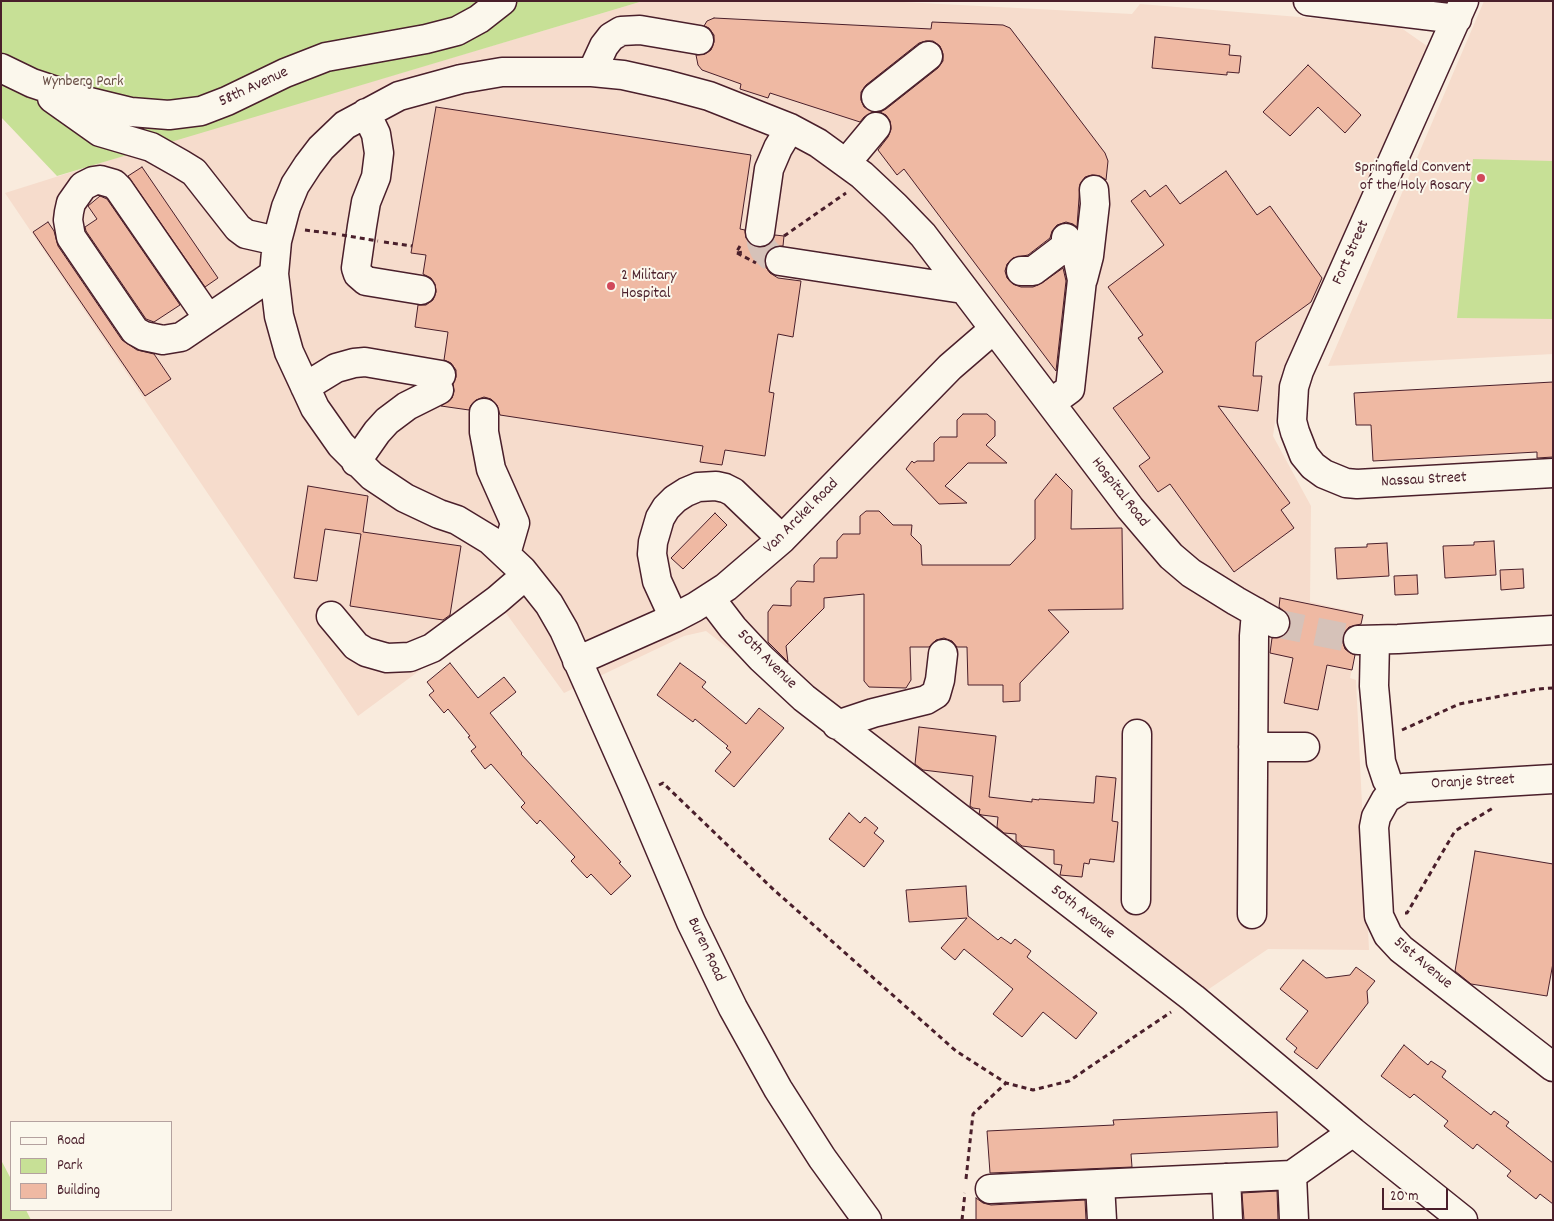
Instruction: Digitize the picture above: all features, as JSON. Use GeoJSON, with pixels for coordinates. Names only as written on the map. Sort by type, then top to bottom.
{"type":"FeatureCollection","features":[{"type":"Feature","properties":{"kind":"street","name":"58th Avenue"},"geometry":{"type":"LineString","coordinates":[[1,68],[32,83],[86,101],[131,112],[169,115],[201,111],[227,101],[285,72],[326,57],[426,39],[457,31],[479,19],[502,1]]}},
{"type":"Feature","properties":{"kind":"street"},"geometry":{"type":"LineString","coordinates":[[1308,1],[1460,10]]}},
{"type":"Feature","properties":{"kind":"street","name":"Fort Street"},"geometry":{"type":"LineString","coordinates":[[1304,455],[1292,421],[1294,387],[1299,371],[1460,10]]}},
{"type":"Feature","properties":{"kind":"street"},"geometry":{"type":"LineString","coordinates":[[592,72],[604,46],[611,37],[621,30],[640,30],[699,40]]}},
{"type":"Feature","properties":{"kind":"street"},"geometry":{"type":"LineString","coordinates":[[876,97],[928,56]]}},
{"type":"Feature","properties":{"kind":"street","name":"Hospital Road"},"geometry":{"type":"LineString","coordinates":[[366,113],[399,96],[461,79],[502,72],[592,72],[668,85],[709,96],[790,128],[818,143],[846,163],[872,184],[923,235],[1151,535],[1171,556],[1192,573],[1266,618],[1254,636],[1253,747]]}},
{"type":"Feature","properties":{"kind":"street"},"geometry":{"type":"LineString","coordinates":[[32,83],[74,116],[100,132],[151,147],[194,172],[238,228],[246,234],[287,234]]}},
{"type":"Feature","properties":{"kind":"street"},"geometry":{"type":"LineString","coordinates":[[366,113],[376,134],[379,153],[376,177],[366,202],[356,268],[358,274],[366,281],[420,290]]}},
{"type":"Feature","properties":{"kind":"street","name":"Buren Road"},"geometry":{"type":"LineString","coordinates":[[366,113],[345,125],[322,148],[295,185],[286,207],[287,234],[274,274],[279,316],[289,352],[305,388],[327,427],[356,462],[397,493],[472,528],[506,554],[549,604],[564,630],[691,922],[732,1008],[778,1089],[822,1158],[867,1220]]}},
{"type":"Feature","properties":{"kind":"street"},"geometry":{"type":"LineString","coordinates":[[846,163],[876,127]]}},
{"type":"Feature","properties":{"kind":"street"},"geometry":{"type":"LineString","coordinates":[[760,232],[769,169],[778,148],[790,128]]}},
{"type":"Feature","properties":{"kind":"street"},"geometry":{"type":"LineString","coordinates":[[208,318],[119,188],[114,184],[100,180],[83,186],[71,203],[68,220],[71,237],[135,331],[154,339],[181,337],[274,274]]}},
{"type":"Feature","properties":{"kind":"street"},"geometry":{"type":"LineString","coordinates":[[1051,403],[1070,389],[1082,280],[1089,256],[1096,204],[1094,190]]}},
{"type":"Feature","properties":{"kind":"street"},"geometry":{"type":"LineString","coordinates":[[1021,271],[1033,271],[1068,241],[1080,268],[1082,280]]}},
{"type":"Feature","properties":{"kind":"street"},"geometry":{"type":"LineString","coordinates":[[780,262],[963,289]]}},
{"type":"Feature","properties":{"kind":"street","name":"Van Arckel Road"},"geometry":{"type":"LineString","coordinates":[[577,661],[674,618],[710,598],[741,575],[782,538],[950,367],[994,329]]}},
{"type":"Feature","properties":{"kind":"street"},"geometry":{"type":"LineString","coordinates":[[305,388],[336,368],[365,362],[440,383],[387,421],[356,462]]}},
{"type":"Feature","properties":{"kind":"street"},"geometry":{"type":"LineString","coordinates":[[484,412],[484,432],[491,469],[515,523],[506,554]]}},
{"type":"Feature","properties":{"kind":"street","name":"Nassau Street"},"geometry":{"type":"LineString","coordinates":[[1304,455],[1313,466],[1335,480],[1358,484],[1553,473]]}},
{"type":"Feature","properties":{"kind":"street"},"geometry":{"type":"LineString","coordinates":[[674,618],[657,581],[653,568],[652,554],[660,518],[675,499],[698,487],[725,488],[734,492],[782,538]]}},
{"type":"Feature","properties":{"kind":"street"},"geometry":{"type":"LineString","coordinates":[[331,616],[356,646],[366,652],[387,658],[410,657],[432,648],[497,600],[526,575]]}},
{"type":"Feature","properties":{"kind":"street","name":"50th Avenue"},"geometry":{"type":"LineString","coordinates":[[710,598],[761,658],[804,698],[1193,998],[1451,1216]]}},
{"type":"Feature","properties":{"kind":"street"},"geometry":{"type":"LineString","coordinates":[[1395,792],[1387,780],[1381,762],[1374,686],[1366,640],[1553,630]]}},
{"type":"Feature","properties":{"kind":"street"},"geometry":{"type":"LineString","coordinates":[[837,724],[926,700],[936,694],[940,680],[943,654]]}},
{"type":"Feature","properties":{"kind":"street"},"geometry":{"type":"LineString","coordinates":[[1136,900],[1137,734]]}},
{"type":"Feature","properties":{"kind":"street"},"geometry":{"type":"LineString","coordinates":[[1252,914],[1253,747],[1305,747]]}},
{"type":"Feature","properties":{"kind":"street","name":"Oranje Street"},"geometry":{"type":"LineString","coordinates":[[1395,792],[1409,786],[1553,778]]}},
{"type":"Feature","properties":{"kind":"street","name":"51st Avenue"},"geometry":{"type":"LineString","coordinates":[[1395,792],[1386,799],[1380,808],[1374,827],[1379,916],[1385,930],[1393,943],[1553,1068]]}},
{"type":"Feature","properties":{"kind":"street"},"geometry":{"type":"LineString","coordinates":[[974,1187],[1100,1184],[1292,1175],[1353,1132]]}},
{"type":"Feature","properties":{"kind":"street"},"geometry":{"type":"LineString","coordinates":[[1292,1175],[1294,1220]]}},
{"type":"Feature","properties":{"kind":"street"},"geometry":{"type":"LineString","coordinates":[[1226,1178],[1228,1220]]}},
{"type":"Feature","properties":{"kind":"street"},"geometry":{"type":"LineString","coordinates":[[1100,1184],[1102,1220]]}},
{"type":"Feature","properties":{"kind":"path"},"geometry":{"type":"LineString","coordinates":[[287,234],[342,235],[412,246]]}},
{"type":"Feature","properties":{"kind":"path"},"geometry":{"type":"LineString","coordinates":[[1378,737],[1399,731],[1459,704],[1538,689],[1553,688]]}},
{"type":"Feature","properties":{"kind":"path"},"geometry":{"type":"LineString","coordinates":[[1379,916],[1407,913],[1455,831],[1501,804],[1499,781]]}},
{"type":"Feature","properties":{"kind":"path"},"geometry":{"type":"LineString","coordinates":[[635,790],[663,784],[774,890],[956,1051],[1006,1083],[1033,1090],[1069,1081],[1193,998]]}},
{"type":"Feature","properties":{"kind":"path"},"geometry":{"type":"LineString","coordinates":[[962,1220],[974,1187],[973,1114],[1006,1083]]}},
{"type":"Feature","properties":{"kind":"shaded area"},"geometry":{"type":"Polygon","coordinates":[[[643,1],[884,1],[1132,14],[1140,4],[1397,25],[1427,46],[1282,373],[1273,436],[1311,506],[1310,602],[1364,614],[1350,678],[1356,680],[1369,950],[1268,949],[1200,995],[863,753],[706,631],[684,636],[564,693],[503,609],[358,716],[5,193],[151,147],[643,1]]]}},
{"type":"Feature","properties":{"kind":"shaded area","name":"Springfield Convent of the Holy Rosary"},"geometry":{"type":"Polygon","coordinates":[[[1484,1],[1553,1],[1553,354],[1328,366],[1484,1]]]}},
{"type":"Feature","properties":{"kind":"green space","name":"Wynberg Park"},"geometry":{"type":"Polygon","coordinates":[[[1,1],[643,1],[57,176],[1,117],[1,1]]]}},
{"type":"Feature","properties":{"kind":"green space"},"geometry":{"type":"Polygon","coordinates":[[[1473,159],[1553,161],[1553,319],[1457,318],[1473,159]]]}},
{"type":"Feature","properties":{"kind":"green space"},"geometry":{"type":"Polygon","coordinates":[[[1,1160],[10,1177],[10,1211],[26,1211],[31,1220],[1,1220],[1,1160]]]}},
{"type":"Feature","properties":{"kind":"building"},"geometry":{"type":"Polygon","coordinates":[[[714,18],[931,29],[932,22],[1003,25],[1010,28],[1105,153],[1108,161],[1106,180],[1100,176],[1092,175],[1085,177],[1080,184],[1077,227],[1066,222],[1057,225],[1052,231],[1050,238],[1028,255],[1013,258],[1007,264],[1005,271],[1007,278],[1013,284],[1021,287],[1033,287],[1063,268],[1066,281],[1056,371],[904,169],[897,175],[878,150],[888,137],[891,129],[890,121],[886,115],[880,112],[938,68],[943,61],[940,46],[933,41],[919,43],[866,85],[861,92],[861,100],[864,107],[874,112],[864,117],[860,122],[770,93],[768,98],[740,89],[741,84],[702,70],[698,65],[696,55],[705,54],[711,50],[714,35],[709,28],[704,26],[707,21],[714,18]]]}},
{"type":"Feature","properties":{"kind":"building"},"geometry":{"type":"Polygon","coordinates":[[[1155,37],[1230,45],[1229,55],[1241,56],[1239,73],[1227,72],[1227,75],[1152,68],[1155,37]]]}},
{"type":"Feature","properties":{"kind":"building"},"geometry":{"type":"Polygon","coordinates":[[[1308,65],[1361,115],[1345,133],[1318,107],[1290,136],[1263,112],[1308,65]]]}},
{"type":"Feature","properties":{"kind":"building","name":"2 Military Hospital"},"geometry":{"type":"Polygon","coordinates":[[[436,107],[751,155],[740,229],[745,230],[746,238],[751,245],[757,247],[766,246],[772,242],[775,235],[784,236],[783,246],[774,247],[768,252],[765,258],[765,266],[770,273],[778,278],[801,281],[793,337],[778,334],[769,392],[774,393],[765,456],[725,450],[722,465],[700,462],[703,446],[500,415],[497,405],[491,399],[484,397],[476,400],[469,410],[441,406],[452,398],[456,370],[451,363],[444,360],[448,332],[415,327],[418,305],[426,305],[433,300],[436,292],[435,284],[431,278],[423,274],[426,255],[411,253],[436,107]]]}},
{"type":"Feature","properties":{"kind":"building"},"geometry":{"type":"Polygon","coordinates":[[[142,167],[218,278],[205,287],[128,176],[142,167]]]}},
{"type":"Feature","properties":{"kind":"building"},"geometry":{"type":"Polygon","coordinates":[[[1226,171],[1257,215],[1270,206],[1322,278],[1311,302],[1256,342],[1253,376],[1262,376],[1258,411],[1218,406],[1290,503],[1281,510],[1294,528],[1234,572],[1170,484],[1158,492],[1139,466],[1150,458],[1113,408],[1163,372],[1138,338],[1143,335],[1108,287],[1164,245],[1131,201],[1145,190],[1150,197],[1166,185],[1180,204],[1226,171]]]}},
{"type":"Feature","properties":{"kind":"building"},"geometry":{"type":"Polygon","coordinates":[[[100,196],[107,199],[180,305],[154,322],[146,319],[86,231],[85,227],[97,219],[88,206],[100,196]]]}},
{"type":"Feature","properties":{"kind":"building"},"geometry":{"type":"Polygon","coordinates":[[[48,222],[54,231],[58,246],[122,340],[137,350],[154,354],[171,379],[145,396],[33,232],[48,222]]]}},
{"type":"Feature","properties":{"kind":"building"},"geometry":{"type":"Polygon","coordinates":[[[1553,382],[1553,457],[1537,458],[1537,452],[1373,461],[1371,425],[1356,425],[1354,393],[1553,382]]]}},
{"type":"Feature","properties":{"kind":"building"},"geometry":{"type":"Polygon","coordinates":[[[963,414],[987,414],[995,421],[995,436],[986,445],[1007,463],[968,463],[945,486],[967,503],[939,504],[906,469],[912,461],[914,463],[917,461],[934,461],[934,443],[940,437],[957,437],[957,420],[963,414]]]}},
{"type":"Feature","properties":{"kind":"building"},"geometry":{"type":"Polygon","coordinates":[[[1056,474],[1072,490],[1071,529],[1122,528],[1123,609],[1048,610],[1069,632],[1020,683],[1020,701],[1003,702],[1003,685],[968,685],[967,647],[957,647],[952,641],[944,638],[936,640],[929,647],[910,647],[911,680],[906,688],[869,687],[864,681],[864,594],[824,598],[824,608],[786,646],[788,662],[768,642],[768,612],[773,605],[791,606],[791,588],[797,581],[814,582],[814,565],[820,558],[837,558],[837,541],[843,534],[860,534],[860,516],[866,511],[879,511],[893,525],[912,525],[911,535],[921,545],[922,565],[1010,565],[1035,539],[1035,500],[1056,474]]]}},
{"type":"Feature","properties":{"kind":"building"},"geometry":{"type":"Polygon","coordinates":[[[308,486],[368,496],[363,532],[461,546],[450,615],[443,620],[350,606],[361,534],[325,529],[317,581],[294,578],[308,486]]]}},
{"type":"Feature","properties":{"kind":"building"},"geometry":{"type":"Polygon","coordinates":[[[715,513],[727,525],[683,569],[671,558],[715,513]]]}},
{"type":"Feature","properties":{"kind":"building"},"geometry":{"type":"Polygon","coordinates":[[[1494,541],[1496,575],[1445,578],[1443,546],[1474,545],[1474,542],[1494,541]]]}},
{"type":"Feature","properties":{"kind":"building"},"geometry":{"type":"Polygon","coordinates":[[[1387,543],[1389,576],[1337,579],[1335,548],[1367,547],[1367,544],[1387,543]]]}},
{"type":"Feature","properties":{"kind":"building"},"geometry":{"type":"Polygon","coordinates":[[[1523,569],[1524,588],[1501,590],[1500,570],[1523,569]]]}},
{"type":"Feature","properties":{"kind":"building"},"geometry":{"type":"Polygon","coordinates":[[[1417,575],[1418,594],[1395,595],[1394,576],[1417,575]]]}},
{"type":"Feature","properties":{"kind":"building"},"geometry":{"type":"Polygon","coordinates":[[[1280,598],[1363,615],[1361,624],[1349,627],[1342,640],[1345,649],[1355,655],[1352,670],[1327,665],[1318,710],[1284,703],[1293,658],[1270,653],[1272,638],[1283,636],[1289,630],[1291,623],[1288,615],[1279,607],[1280,598]]]}},
{"type":"Feature","properties":{"kind":"building"},"geometry":{"type":"Polygon","coordinates":[[[450,663],[478,698],[504,677],[516,692],[490,713],[521,754],[621,862],[619,863],[631,876],[611,895],[591,874],[587,878],[571,861],[575,857],[540,820],[537,824],[521,807],[525,803],[491,764],[485,769],[471,751],[476,747],[468,737],[470,736],[448,709],[444,713],[429,695],[434,691],[427,682],[450,663]]]}},
{"type":"Feature","properties":{"kind":"building"},"geometry":{"type":"Polygon","coordinates":[[[680,663],[706,682],[702,687],[746,724],[759,708],[784,728],[734,787],[715,771],[731,752],[726,748],[728,746],[695,719],[693,722],[657,695],[680,663]]]}},
{"type":"Feature","properties":{"kind":"building"},"geometry":{"type":"Polygon","coordinates":[[[919,727],[996,736],[989,797],[1032,802],[1032,799],[1039,799],[1094,803],[1096,776],[1116,778],[1112,821],[1118,822],[1114,862],[1090,859],[1089,864],[1084,863],[1082,877],[1060,875],[1062,865],[1054,864],[1054,850],[1022,846],[1016,841],[1016,834],[1004,833],[997,827],[998,817],[979,814],[980,809],[970,806],[973,776],[923,770],[915,764],[919,727]]]}},
{"type":"Feature","properties":{"kind":"building"},"geometry":{"type":"Polygon","coordinates":[[[849,813],[860,823],[865,817],[878,828],[874,833],[884,841],[864,867],[829,839],[849,813]]]}},
{"type":"Feature","properties":{"kind":"building"},"geometry":{"type":"Polygon","coordinates":[[[1475,851],[1553,864],[1553,963],[1547,996],[1471,984],[1455,971],[1475,851]]]}},
{"type":"Feature","properties":{"kind":"building"},"geometry":{"type":"Polygon","coordinates":[[[966,886],[968,916],[998,940],[1001,937],[1011,944],[1015,939],[1031,951],[1027,957],[1097,1013],[1076,1039],[1043,1012],[1022,1037],[993,1014],[1013,989],[964,949],[955,960],[941,948],[967,918],[909,922],[906,890],[966,886]]]}},
{"type":"Feature","properties":{"kind":"building"},"geometry":{"type":"Polygon","coordinates":[[[1303,960],[1326,978],[1350,975],[1356,967],[1375,981],[1367,991],[1368,1003],[1317,1069],[1294,1052],[1297,1048],[1286,1039],[1308,1011],[1280,989],[1303,960]]]}},
{"type":"Feature","properties":{"kind":"building"},"geometry":{"type":"Polygon","coordinates":[[[1404,1045],[1428,1065],[1431,1061],[1446,1071],[1442,1077],[1491,1115],[1494,1111],[1509,1122],[1506,1126],[1553,1163],[1553,1204],[1540,1194],[1536,1199],[1507,1176],[1511,1171],[1477,1144],[1473,1149],[1444,1126],[1448,1121],[1414,1094],[1410,1098],[1381,1076],[1404,1045]]]}},
{"type":"Feature","properties":{"kind":"building"},"geometry":{"type":"Polygon","coordinates":[[[1277,1112],[1278,1147],[1131,1154],[1132,1167],[990,1173],[987,1131],[1114,1125],[1113,1120],[1277,1112]]]}},
{"type":"Feature","properties":{"kind":"building"},"geometry":{"type":"Polygon","coordinates":[[[1277,1191],[1278,1220],[1244,1220],[1242,1193],[1277,1191]]]}},
{"type":"Feature","properties":{"kind":"building"},"geometry":{"type":"Polygon","coordinates":[[[976,1198],[983,1203],[991,1205],[1085,1200],[1086,1220],[976,1220],[976,1198]]]}},
{"type":"Feature","properties":{"kind":"tunnel"},"geometry":{"type":"LineString","coordinates":[[760,232],[764,250],[770,256],[780,261]]}},
{"type":"Feature","properties":{"kind":"tunnel"},"geometry":{"type":"LineString","coordinates":[[1275,623],[1358,640]]}},
{"type":"Feature","properties":{"kind":"place","name":"Springfield Convent of the Holy Rosary"},"geometry":{"type":"Point","coordinates":[1481,178]}},
{"type":"Feature","properties":{"kind":"place","name":"2 Military Hospital"},"geometry":{"type":"Point","coordinates":[611,286]}}]}
